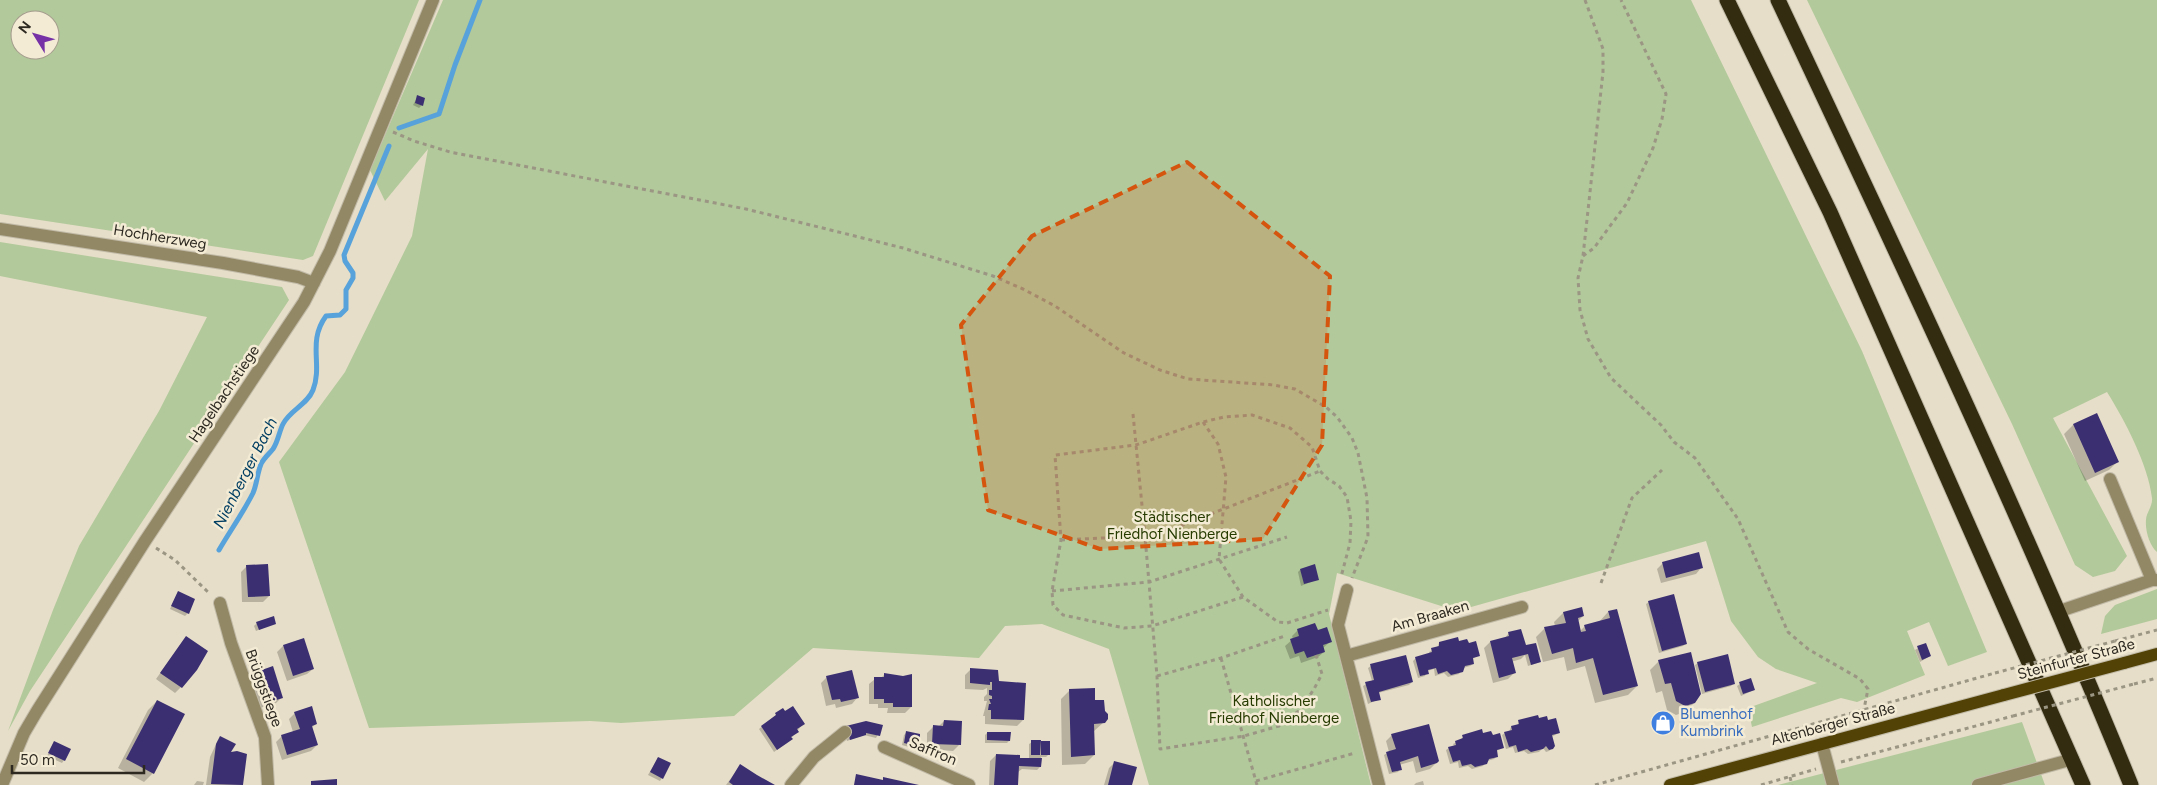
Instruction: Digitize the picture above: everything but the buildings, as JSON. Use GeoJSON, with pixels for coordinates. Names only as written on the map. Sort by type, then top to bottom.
{"type":"FeatureCollection","features":[{"type":"Feature","properties":{"kind":"highway"},"geometry":{"type":"LineString","coordinates":[[1727,0],[1830,212],[2083,785]]}},
{"type":"Feature","properties":{"kind":"highway"},"geometry":{"type":"LineString","coordinates":[[1778,0],[1872,200],[2057,612],[2131,785]]}},
{"type":"Feature","properties":{"kind":"main road","name":"Steinfurter Straße"},"geometry":{"type":"LineString","coordinates":[[2004,695],[2157,654]]}},
{"type":"Feature","properties":{"kind":"main road","name":"Altenberger Straße"},"geometry":{"type":"LineString","coordinates":[[1670,785],[2004,695]]}},
{"type":"Feature","properties":{"kind":"street","name":"Hagelbachstiege"},"geometry":{"type":"LineString","coordinates":[[2,785],[24,733],[37,711],[146,541],[290,325],[314,283],[330,251],[433,0]]}},
{"type":"Feature","properties":{"kind":"street","name":"Hochherzweg"},"geometry":{"type":"LineString","coordinates":[[0,229],[223,264],[298,277],[314,283]]}},
{"type":"Feature","properties":{"kind":"street"},"geometry":{"type":"LineString","coordinates":[[2057,612],[2155,580],[2110,479]]}},
{"type":"Feature","properties":{"kind":"street"},"geometry":{"type":"LineString","coordinates":[[1346,590],[1338,625],[1379,785]]}},
{"type":"Feature","properties":{"kind":"street","name":"Brüggstiege"},"geometry":{"type":"LineString","coordinates":[[220,603],[231,643],[265,737],[268,785]]}},
{"type":"Feature","properties":{"kind":"street","name":"Am Braaken"},"geometry":{"type":"LineString","coordinates":[[1346,656],[1522,606]]}},
{"type":"Feature","properties":{"kind":"street"},"geometry":{"type":"LineString","coordinates":[[791,785],[814,757],[845,732]]}},
{"type":"Feature","properties":{"kind":"street"},"geometry":{"type":"LineString","coordinates":[[1822,744],[1833,785]]}},
{"type":"Feature","properties":{"kind":"street","name":"Saffron"},"geometry":{"type":"LineString","coordinates":[[884,747],[969,785]]}},
{"type":"Feature","properties":{"kind":"street"},"geometry":{"type":"LineString","coordinates":[[1978,785],[2073,759]]}},
{"type":"Feature","properties":{"kind":"path"},"geometry":{"type":"LineString","coordinates":[[1585,0],[1603,49],[1603,72],[1583,256],[1578,278],[1580,310],[1588,339],[1611,378],[1662,425],[1674,442],[1695,458],[1738,519],[1788,632],[1808,649],[1860,679],[1868,689],[1864,709],[1849,736]]}},
{"type":"Feature","properties":{"kind":"path"},"geometry":{"type":"LineString","coordinates":[[1583,256],[1594,248],[1628,203],[1653,148],[1662,119],[1666,94],[1621,0]]}},
{"type":"Feature","properties":{"kind":"path"},"geometry":{"type":"LineString","coordinates":[[394,132],[414,142],[450,152],[746,208],[903,248],[993,276],[1022,289],[1055,306],[1124,353],[1160,370],[1188,379],[1274,384],[1295,389],[1326,407],[1337,417],[1352,438],[1362,468],[1368,514],[1368,537],[1362,556],[1346,590]]}},
{"type":"Feature","properties":{"kind":"path"},"geometry":{"type":"LineString","coordinates":[[1133,414],[1157,676],[1160,750],[1244,736],[1279,726],[1300,710],[1322,674],[1316,655]]}},
{"type":"Feature","properties":{"kind":"path"},"geometry":{"type":"LineString","coordinates":[[1203,422],[1218,444],[1226,477],[1219,559],[1243,597],[1278,622],[1287,623],[1343,605],[1340,588],[1350,543],[1351,521],[1347,497],[1339,486],[1320,471],[1312,447],[1290,428],[1252,414],[1224,417],[1203,422],[1136,445],[1055,455],[1061,540],[1052,591],[1054,606],[1063,615],[1124,628],[1152,626],[1243,597]]}},
{"type":"Feature","properties":{"kind":"path"},"geometry":{"type":"LineString","coordinates":[[1601,583],[1632,498],[1662,470]]}},
{"type":"Feature","properties":{"kind":"path"},"geometry":{"type":"LineString","coordinates":[[1061,540],[1160,534],[1320,471]]}},
{"type":"Feature","properties":{"kind":"path"},"geometry":{"type":"LineString","coordinates":[[1052,591],[1149,582],[1287,537]]}},
{"type":"Feature","properties":{"kind":"path"},"geometry":{"type":"LineString","coordinates":[[146,541],[175,560],[220,603]]}},
{"type":"Feature","properties":{"kind":"path"},"geometry":{"type":"LineString","coordinates":[[1595,785],[1864,709],[2157,630]]}},
{"type":"Feature","properties":{"kind":"path"},"geometry":{"type":"LineString","coordinates":[[1157,676],[1221,658],[1286,636]]}},
{"type":"Feature","properties":{"kind":"path"},"geometry":{"type":"LineString","coordinates":[[1221,658],[1256,783],[1354,751],[1357,760]]}},
{"type":"Feature","properties":{"kind":"path"},"geometry":{"type":"LineString","coordinates":[[1761,785],[2157,678]]}},
{"type":"Feature","properties":{"kind":"path"},"geometry":{"type":"LineString","coordinates":[[1790,777],[1792,785]]}},
{"type":"Feature","properties":{"kind":"highlighted area"},"geometry":{"type":"Polygon","coordinates":[[[1187,162],[1330,276],[1322,445],[1263,539],[1100,549],[988,510],[961,325],[1032,236],[1187,162]]]}},
{"type":"Feature","properties":{"kind":"green space"},"geometry":{"type":"Polygon","coordinates":[[[0,0],[419,0],[313,256],[303,260],[0,214],[0,0]]]}},
{"type":"Feature","properties":{"kind":"green space"},"geometry":{"type":"Polygon","coordinates":[[[443,0],[1691,0],[1862,351],[1987,652],[1948,666],[1929,622],[1907,631],[1925,675],[1857,702],[1841,698],[1752,727],[1748,708],[1817,683],[1776,669],[1758,657],[1731,621],[1706,541],[1457,611],[1337,573],[1329,614],[1371,785],[1149,785],[1109,649],[1042,624],[1005,626],[979,658],[813,648],[734,716],[621,723],[590,721],[369,728],[279,462],[345,372],[412,236],[428,149],[385,201],[370,170],[443,0]]]}},
{"type":"Feature","properties":{"kind":"green space"},"geometry":{"type":"Polygon","coordinates":[[[1807,0],[2157,0],[2157,552],[2150,542],[2146,529],[2146,517],[2151,507],[2152,498],[2146,471],[2128,429],[2107,392],[2053,418],[2127,556],[2115,571],[2093,577],[2075,565],[2012,424],[1807,0]]]}},
{"type":"Feature","properties":{"kind":"green space"},"geometry":{"type":"Polygon","coordinates":[[[0,242],[282,287],[289,300],[30,691],[8,731],[79,546],[159,411],[207,317],[0,276],[0,242]]]}},
{"type":"Feature","properties":{"kind":"green space"},"geometry":{"type":"Polygon","coordinates":[[[2157,589],[2157,619],[2101,634],[2105,616],[2115,605],[2157,589]]]}},
{"type":"Feature","properties":{"kind":"green space"},"geometry":{"type":"Polygon","coordinates":[[[2022,722],[2045,785],[1778,785],[2022,722]]]}},
{"type":"Feature","properties":{"kind":"waterway","name":"Nienberger Bach"},"geometry":{"type":"LineString","coordinates":[[399,128],[439,114],[455,65],[480,0]]}},
{"type":"Feature","properties":{"kind":"waterway","name":"Nienberger Bach"},"geometry":{"type":"LineString","coordinates":[[219,550],[253,493],[261,464],[275,446],[283,424],[307,400],[313,390],[317,371],[317,335],[326,316],[340,315],[346,309],[346,290],[353,278],[353,273],[345,261],[344,255],[389,146]]}},
{"type":"Feature","properties":{"kind":"place","name":"Blumenhof Kumbrink"},"geometry":{"type":"Point","coordinates":[1663,723]}},
{"type":"Feature","properties":{"kind":"park label","name":"Städtischer Friedhof Nienberge"},"geometry":{"type":"Point","coordinates":[1172,526]}},
{"type":"Feature","properties":{"kind":"park label","name":"Katholischer Friedhof Nienberge"},"geometry":{"type":"Point","coordinates":[1274,710]}}]}
